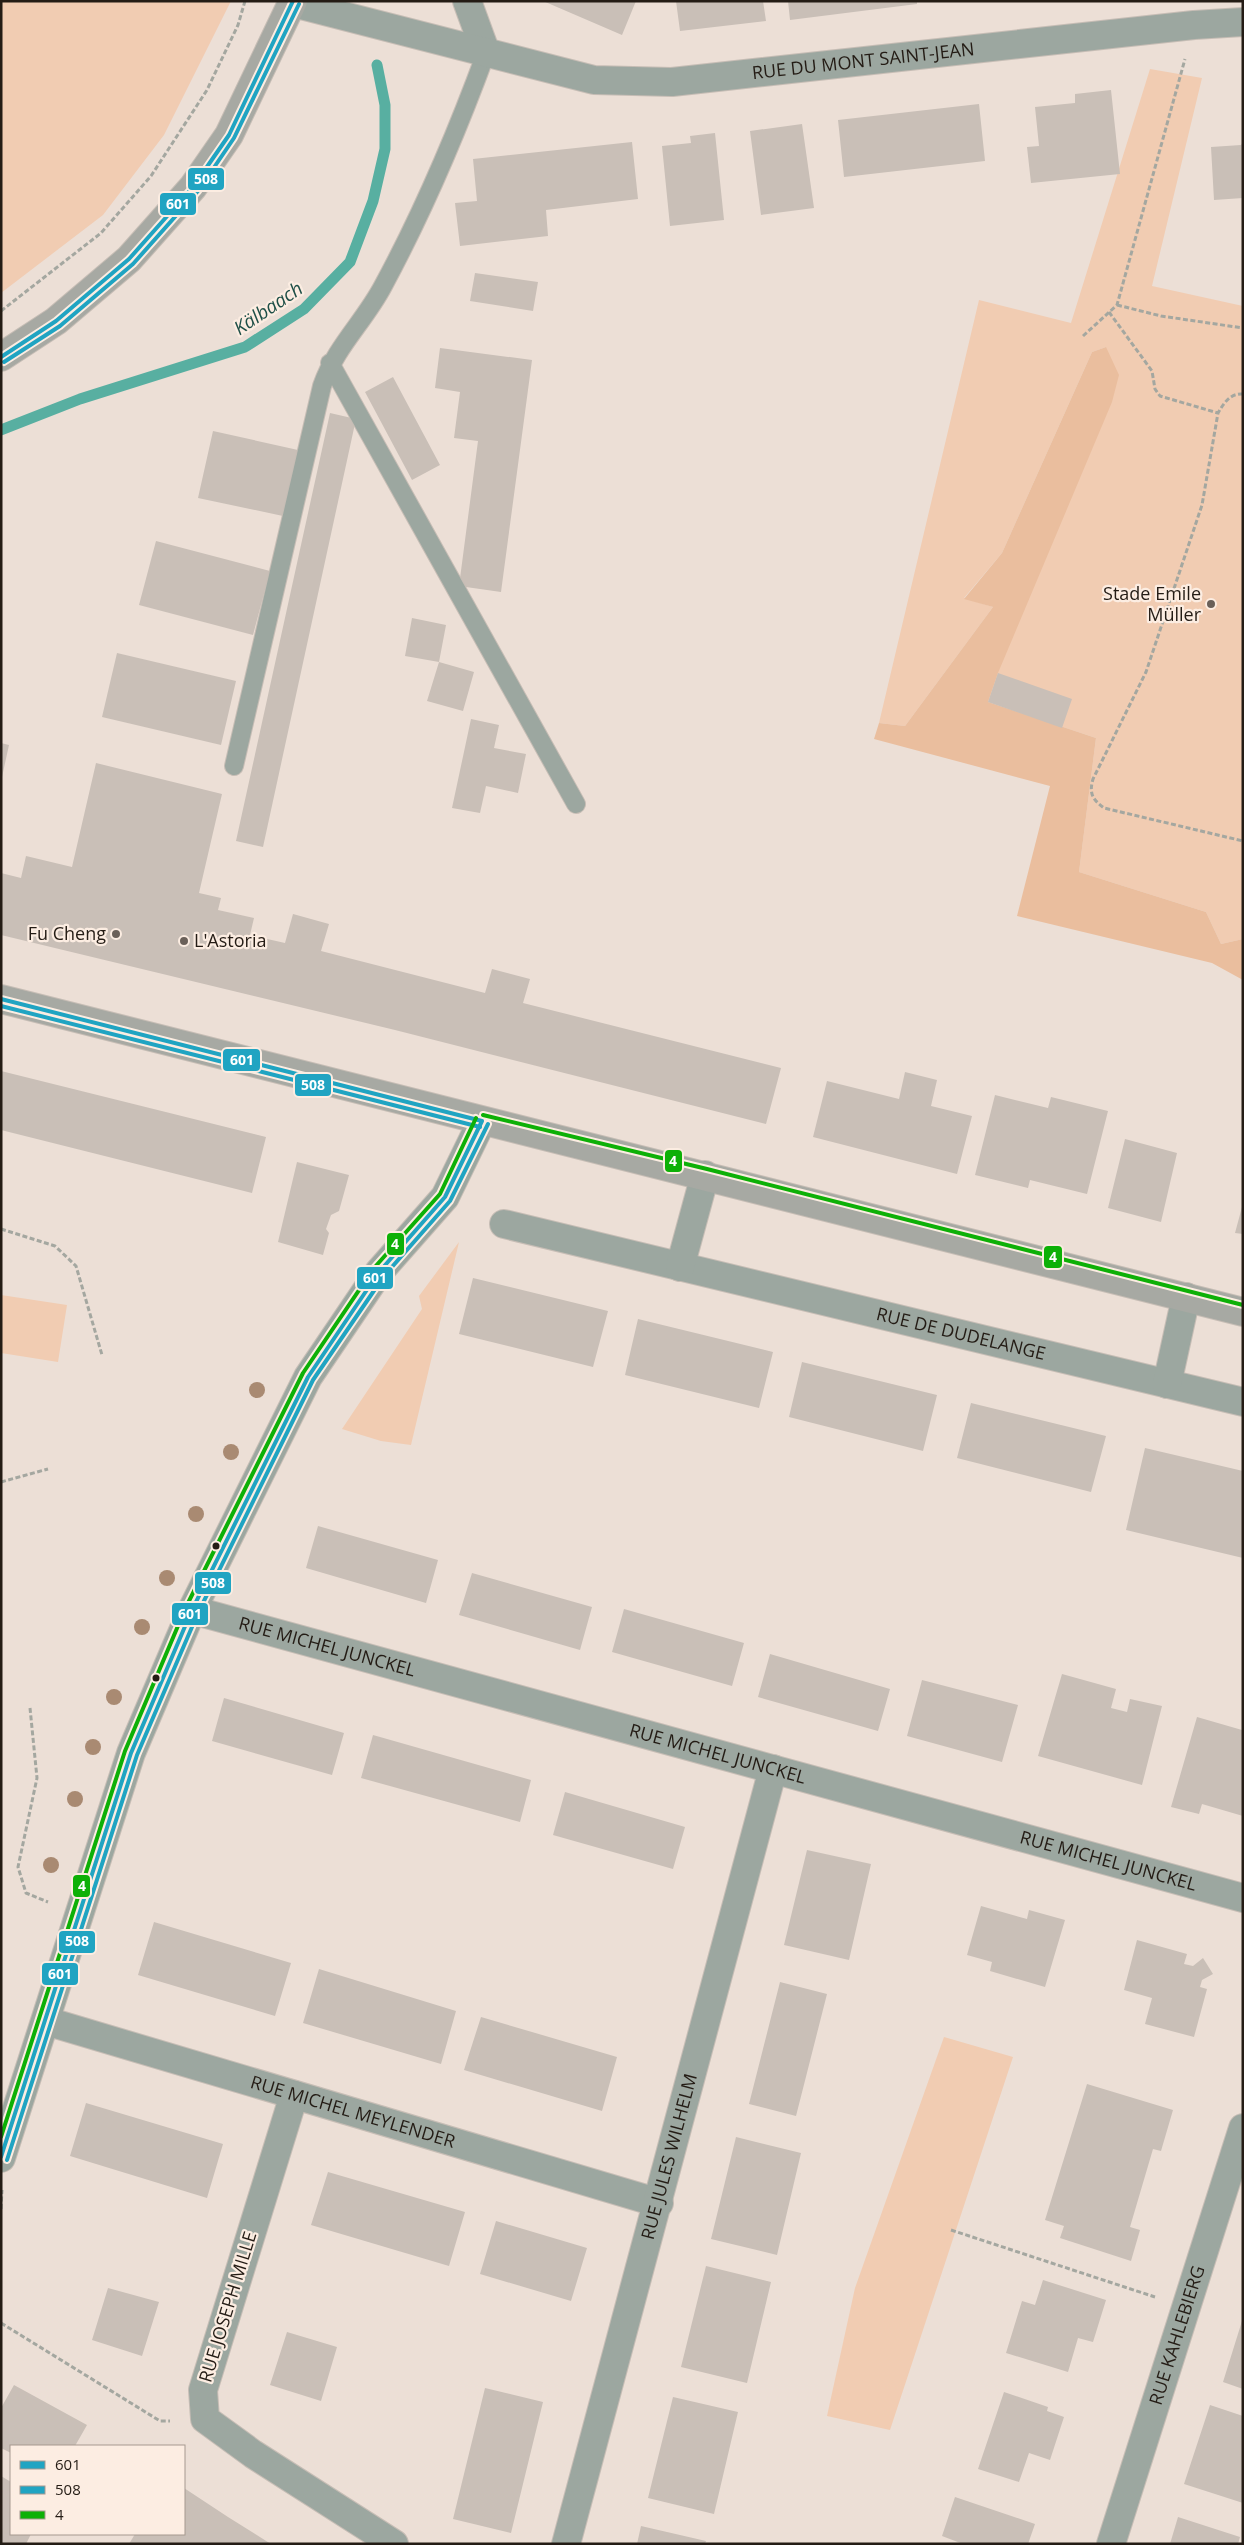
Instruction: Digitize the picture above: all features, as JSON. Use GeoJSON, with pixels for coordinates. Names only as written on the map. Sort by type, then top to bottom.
{"type":"FeatureCollection","features":[{"type":"Feature","properties":{"kind":"main road"},"geometry":{"type":"LineString","coordinates":[[1,357],[56,322],[129,259],[193,187],[229,135],[293,2]]}},
{"type":"Feature","properties":{"kind":"main road"},"geometry":{"type":"LineString","coordinates":[[1,1000],[705,1175],[1243,1312]]}},
{"type":"Feature","properties":{"kind":"street"},"geometry":{"type":"LineString","coordinates":[[467,1],[486,53]]}},
{"type":"Feature","properties":{"kind":"street","name":"RUE DU MONT SAINT-JEAN"},"geometry":{"type":"LineString","coordinates":[[293,2],[594,80],[672,82],[1194,25],[1243,22]]}},
{"type":"Feature","properties":{"kind":"street"},"geometry":{"type":"LineString","coordinates":[[1,2158],[131,1753],[192,1610],[308,1377],[379,1272],[445,1196],[482,1121]]}},
{"type":"Feature","properties":{"kind":"street"},"geometry":{"type":"LineString","coordinates":[[680,1267],[705,1175]]}},
{"type":"Feature","properties":{"kind":"street","name":"RUE DE DUDELANGE"},"geometry":{"type":"LineString","coordinates":[[504,1224],[1243,1402]]}},
{"type":"Feature","properties":{"kind":"street"},"geometry":{"type":"LineString","coordinates":[[1167,1384],[1186,1298]]}},
{"type":"Feature","properties":{"kind":"street","name":"RUE MICHEL JUNCKEL"},"geometry":{"type":"LineString","coordinates":[[192,1610],[1243,1898]]}},
{"type":"Feature","properties":{"kind":"street","name":"RUE JULES WILHELM"},"geometry":{"type":"LineString","coordinates":[[566,2544],[659,2203],[773,1769]]}},
{"type":"Feature","properties":{"kind":"street","name":"RUE MICHEL MEYLENDER"},"geometry":{"type":"LineString","coordinates":[[46,2021],[659,2203]]}},
{"type":"Feature","properties":{"kind":"street","name":"RUE JOSEPH MILLE"},"geometry":{"type":"LineString","coordinates":[[205,2420],[202,2390],[294,2095]]}},
{"type":"Feature","properties":{"kind":"street","name":"RUE KAHLEBIERG"},"geometry":{"type":"LineString","coordinates":[[1110,2544],[1243,2128]]}},
{"type":"Feature","properties":{"kind":"street"},"geometry":{"type":"LineString","coordinates":[[205,2420],[253,2454],[394,2544]]}},
{"type":"Feature","properties":{"kind":"lane"},"geometry":{"type":"LineString","coordinates":[[234,766],[322,386],[330,363],[383,287],[460,124],[486,53]]}},
{"type":"Feature","properties":{"kind":"lane"},"geometry":{"type":"LineString","coordinates":[[330,363],[576,804]]}},
{"type":"Feature","properties":{"kind":"path"},"geometry":{"type":"LineString","coordinates":[[1,311],[101,233],[151,176],[207,90],[238,25],[245,1]]}},
{"type":"Feature","properties":{"kind":"path"},"geometry":{"type":"LineString","coordinates":[[1083,336],[1117,305],[1194,25]]}},
{"type":"Feature","properties":{"kind":"path"},"geometry":{"type":"LineString","coordinates":[[1117,305],[1161,316],[1243,328]]}},
{"type":"Feature","properties":{"kind":"path"},"geometry":{"type":"LineString","coordinates":[[1109,312],[1152,371],[1155,389],[1160,396],[1218,413]]}},
{"type":"Feature","properties":{"kind":"path"},"geometry":{"type":"LineString","coordinates":[[1243,394],[1237,394],[1225,400],[1218,413],[1202,505],[1146,672],[1093,779],[1090,790],[1094,801],[1104,808],[1243,842]]}},
{"type":"Feature","properties":{"kind":"path"},"geometry":{"type":"LineString","coordinates":[[1,1229],[55,1246],[76,1266],[102,1355]]}},
{"type":"Feature","properties":{"kind":"path"},"geometry":{"type":"LineString","coordinates":[[1,1482],[48,1468]]}},
{"type":"Feature","properties":{"kind":"path"},"geometry":{"type":"LineString","coordinates":[[30,1708],[37,1778],[18,1867],[26,1893],[79,1915]]}},
{"type":"Feature","properties":{"kind":"path"},"geometry":{"type":"LineString","coordinates":[[951,2230],[1186,2307]]}},
{"type":"Feature","properties":{"kind":"path"},"geometry":{"type":"LineString","coordinates":[[1,2323],[160,2421],[205,2420]]}},
{"type":"Feature","properties":{"kind":"shaded area"},"geometry":{"type":"Polygon","coordinates":[[[1,1],[231,1],[164,135],[103,215],[1,293],[1,1]]]}},
{"type":"Feature","properties":{"kind":"shaded area"},"geometry":{"type":"Polygon","coordinates":[[[1150,69],[1202,78],[1152,286],[1243,306],[1243,939],[1221,944],[1206,912],[1079,872],[1096,738],[988,702],[1106,347],[1092,352],[1002,553],[964,598],[993,607],[905,726],[879,723],[979,300],[1071,323],[1150,69]]]}},
{"type":"Feature","properties":{"kind":"shaded area"},"geometry":{"type":"Polygon","coordinates":[[[1106,347],[1119,375],[1112,402],[998,673],[988,702],[1096,738],[1079,872],[1206,912],[1221,944],[1243,939],[1243,980],[1212,963],[1017,916],[1050,786],[874,739],[879,723],[905,726],[993,607],[964,599],[1002,553],[1092,352],[1106,347]]]}},
{"type":"Feature","properties":{"kind":"shaded area"},"geometry":{"type":"Polygon","coordinates":[[[459,1242],[411,1445],[381,1441],[342,1429],[422,1309],[419,1296],[459,1242]]]}},
{"type":"Feature","properties":{"kind":"shaded area"},"geometry":{"type":"Polygon","coordinates":[[[1,1295],[67,1305],[58,1362],[1,1353],[1,1295]]]}},
{"type":"Feature","properties":{"kind":"shaded area"},"geometry":{"type":"Polygon","coordinates":[[[944,2037],[1013,2057],[890,2430],[827,2416],[855,2288],[944,2037]]]}},
{"type":"Feature","properties":{"kind":"building"},"geometry":{"type":"Polygon","coordinates":[[[543,1],[636,1],[622,35],[543,1]]]}},
{"type":"Feature","properties":{"kind":"building"},"geometry":{"type":"Polygon","coordinates":[[[676,1],[763,1],[766,21],[680,31],[676,1]]]}},
{"type":"Feature","properties":{"kind":"building"},"geometry":{"type":"Polygon","coordinates":[[[788,1],[917,1],[917,4],[790,20],[788,1]]]}},
{"type":"Feature","properties":{"kind":"building"},"geometry":{"type":"Polygon","coordinates":[[[1111,90],[1120,174],[1031,183],[1027,147],[1039,146],[1035,107],[1075,103],[1075,94],[1111,90]]]}},
{"type":"Feature","properties":{"kind":"building"},"geometry":{"type":"Polygon","coordinates":[[[979,104],[985,161],[844,177],[838,120],[979,104]]]}},
{"type":"Feature","properties":{"kind":"building"},"geometry":{"type":"Polygon","coordinates":[[[802,124],[814,208],[761,215],[750,131],[802,124]]]}},
{"type":"Feature","properties":{"kind":"building"},"geometry":{"type":"Polygon","coordinates":[[[715,133],[724,220],[670,226],[662,146],[691,143],[690,136],[715,133]]]}},
{"type":"Feature","properties":{"kind":"building"},"geometry":{"type":"Polygon","coordinates":[[[632,142],[638,199],[546,210],[548,236],[460,246],[455,203],[477,201],[473,159],[632,142]]]}},
{"type":"Feature","properties":{"kind":"building"},"geometry":{"type":"Polygon","coordinates":[[[1243,142],[1243,198],[1214,200],[1211,147],[1241,145],[1243,142]]]}},
{"type":"Feature","properties":{"kind":"building"},"geometry":{"type":"Polygon","coordinates":[[[475,273],[538,282],[533,311],[470,301],[475,273]]]}},
{"type":"Feature","properties":{"kind":"building"},"geometry":{"type":"Polygon","coordinates":[[[440,348],[532,360],[501,592],[459,586],[478,441],[454,438],[460,392],[435,388],[440,348]]]}},
{"type":"Feature","properties":{"kind":"building"},"geometry":{"type":"Polygon","coordinates":[[[393,377],[440,465],[412,480],[365,392],[393,377]]]}},
{"type":"Feature","properties":{"kind":"building"},"geometry":{"type":"Polygon","coordinates":[[[330,413],[356,419],[263,847],[236,841],[330,413]]]}},
{"type":"Feature","properties":{"kind":"building"},"geometry":{"type":"Polygon","coordinates":[[[213,431],[298,450],[283,516],[198,498],[213,431]]]}},
{"type":"Feature","properties":{"kind":"building"},"geometry":{"type":"Polygon","coordinates":[[[156,541],[270,571],[253,635],[139,605],[156,541]]]}},
{"type":"Feature","properties":{"kind":"building"},"geometry":{"type":"Polygon","coordinates":[[[412,618],[446,625],[439,662],[405,656],[412,618]]]}},
{"type":"Feature","properties":{"kind":"building"},"geometry":{"type":"Polygon","coordinates":[[[117,653],[236,681],[221,745],[102,717],[117,653]]]}},
{"type":"Feature","properties":{"kind":"building"},"geometry":{"type":"Polygon","coordinates":[[[439,662],[474,672],[463,711],[427,701],[439,662]]]}},
{"type":"Feature","properties":{"kind":"building"},"geometry":{"type":"Polygon","coordinates":[[[998,673],[1072,699],[1062,728],[988,702],[998,673]]]}},
{"type":"Feature","properties":{"kind":"building"},"geometry":{"type":"Polygon","coordinates":[[[471,719],[499,725],[494,748],[526,754],[518,793],[486,786],[480,813],[452,808],[471,719]]]}},
{"type":"Feature","properties":{"kind":"building"},"geometry":{"type":"Polygon","coordinates":[[[1,743],[9,745],[2,777],[1,777],[1,743]]]}},
{"type":"Feature","properties":{"kind":"building"},"geometry":{"type":"Polygon","coordinates":[[[96,763],[222,794],[199,893],[221,898],[218,910],[254,918],[250,935],[285,943],[293,914],[329,924],[321,951],[485,993],[492,969],[530,979],[523,1003],[781,1068],[766,1124],[395,1030],[1,935],[1,873],[21,878],[26,856],[72,867],[96,763]]]}},
{"type":"Feature","properties":{"kind":"building"},"geometry":{"type":"Polygon","coordinates":[[[1,1071],[266,1137],[252,1193],[1,1130],[1,1071]]]}},
{"type":"Feature","properties":{"kind":"building"},"geometry":{"type":"Polygon","coordinates":[[[905,1072],[937,1080],[931,1106],[972,1116],[957,1174],[813,1137],[827,1081],[899,1099],[905,1072]]]}},
{"type":"Feature","properties":{"kind":"building"},"geometry":{"type":"Polygon","coordinates":[[[995,1095],[1048,1108],[1051,1097],[1108,1111],[1087,1194],[1030,1180],[1028,1188],[975,1175],[995,1095]]]}},
{"type":"Feature","properties":{"kind":"building"},"geometry":{"type":"Polygon","coordinates":[[[1125,1139],[1177,1153],[1161,1222],[1108,1208],[1125,1139]]]}},
{"type":"Feature","properties":{"kind":"building"},"geometry":{"type":"Polygon","coordinates":[[[297,1162],[349,1175],[339,1211],[331,1215],[326,1229],[329,1233],[323,1255],[278,1242],[297,1162]]]}},
{"type":"Feature","properties":{"kind":"building"},"geometry":{"type":"Polygon","coordinates":[[[1243,1207],[1243,1234],[1235,1233],[1243,1207]]]}},
{"type":"Feature","properties":{"kind":"building"},"geometry":{"type":"Polygon","coordinates":[[[473,1278],[608,1311],[593,1367],[459,1334],[473,1278]]]}},
{"type":"Feature","properties":{"kind":"building"},"geometry":{"type":"Polygon","coordinates":[[[638,1319],[773,1352],[759,1408],[625,1375],[638,1319]]]}},
{"type":"Feature","properties":{"kind":"building"},"geometry":{"type":"Polygon","coordinates":[[[802,1362],[937,1395],[923,1451],[789,1417],[802,1362]]]}},
{"type":"Feature","properties":{"kind":"building"},"geometry":{"type":"Polygon","coordinates":[[[971,1403],[1106,1436],[1091,1492],[957,1458],[971,1403]]]}},
{"type":"Feature","properties":{"kind":"building"},"geometry":{"type":"Polygon","coordinates":[[[1145,1448],[1243,1471],[1243,1558],[1126,1530],[1145,1448]]]}},
{"type":"Feature","properties":{"kind":"building"},"geometry":{"type":"Polygon","coordinates":[[[318,1526],[438,1560],[426,1603],[306,1568],[318,1526]]]}},
{"type":"Feature","properties":{"kind":"building"},"geometry":{"type":"Polygon","coordinates":[[[472,1573],[592,1607],[580,1650],[459,1615],[472,1573]]]}},
{"type":"Feature","properties":{"kind":"building"},"geometry":{"type":"Polygon","coordinates":[[[624,1609],[744,1643],[732,1686],[612,1652],[624,1609]]]}},
{"type":"Feature","properties":{"kind":"building"},"geometry":{"type":"Polygon","coordinates":[[[770,1654],[890,1689],[878,1731],[758,1697],[770,1654]]]}},
{"type":"Feature","properties":{"kind":"building"},"geometry":{"type":"Polygon","coordinates":[[[1062,1674],[1116,1689],[1111,1708],[1127,1712],[1130,1699],[1162,1706],[1142,1785],[1038,1756],[1062,1674]]]}},
{"type":"Feature","properties":{"kind":"building"},"geometry":{"type":"Polygon","coordinates":[[[922,1680],[1018,1705],[1002,1762],[907,1736],[922,1680]]]}},
{"type":"Feature","properties":{"kind":"building"},"geometry":{"type":"Polygon","coordinates":[[[224,1698],[344,1733],[332,1775],[212,1741],[224,1698]]]}},
{"type":"Feature","properties":{"kind":"building"},"geometry":{"type":"Polygon","coordinates":[[[1197,1717],[1242,1730],[1243,1816],[1202,1804],[1199,1814],[1171,1807],[1197,1717]]]}},
{"type":"Feature","properties":{"kind":"building"},"geometry":{"type":"Polygon","coordinates":[[[373,1735],[531,1780],[520,1822],[361,1778],[373,1735]]]}},
{"type":"Feature","properties":{"kind":"building"},"geometry":{"type":"Polygon","coordinates":[[[565,1792],[685,1827],[673,1869],[553,1835],[565,1792]]]}},
{"type":"Feature","properties":{"kind":"building"},"geometry":{"type":"Polygon","coordinates":[[[807,1850],[871,1864],[849,1960],[784,1945],[807,1850]]]}},
{"type":"Feature","properties":{"kind":"building"},"geometry":{"type":"Polygon","coordinates":[[[981,1906],[1027,1919],[1029,1910],[1065,1920],[1045,1987],[990,1971],[992,1962],[967,1955],[981,1906]]]}},
{"type":"Feature","properties":{"kind":"building"},"geometry":{"type":"Polygon","coordinates":[[[154,1922],[291,1963],[275,2016],[138,1975],[154,1922]]]}},
{"type":"Feature","properties":{"kind":"building"},"geometry":{"type":"Polygon","coordinates":[[[1137,1940],[1187,1954],[1184,1964],[1193,1966],[1203,1958],[1213,1974],[1202,1980],[1200,1987],[1207,1989],[1194,2037],[1145,2024],[1152,1998],[1124,1990],[1137,1940]]]}},
{"type":"Feature","properties":{"kind":"building"},"geometry":{"type":"Polygon","coordinates":[[[319,1969],[456,2011],[441,2064],[303,2023],[319,1969]]]}},
{"type":"Feature","properties":{"kind":"building"},"geometry":{"type":"Polygon","coordinates":[[[780,1982],[827,1994],[796,2116],[749,2104],[780,1982]]]}},
{"type":"Feature","properties":{"kind":"building"},"geometry":{"type":"Polygon","coordinates":[[[481,2017],[617,2057],[602,2111],[464,2070],[481,2017]]]}},
{"type":"Feature","properties":{"kind":"building"},"geometry":{"type":"Polygon","coordinates":[[[1087,2084],[1173,2110],[1161,2151],[1153,2149],[1130,2227],[1140,2230],[1131,2261],[1060,2238],[1064,2226],[1045,2220],[1087,2084]]]}},
{"type":"Feature","properties":{"kind":"building"},"geometry":{"type":"Polygon","coordinates":[[[86,2103],[223,2144],[207,2198],[70,2156],[86,2103]]]}},
{"type":"Feature","properties":{"kind":"building"},"geometry":{"type":"Polygon","coordinates":[[[736,2137],[801,2153],[777,2255],[711,2239],[736,2137]]]}},
{"type":"Feature","properties":{"kind":"building"},"geometry":{"type":"Polygon","coordinates":[[[328,2172],[465,2212],[449,2266],[311,2225],[328,2172]]]}},
{"type":"Feature","properties":{"kind":"building"},"geometry":{"type":"Polygon","coordinates":[[[496,2221],[587,2248],[571,2301],[480,2274],[496,2221]]]}},
{"type":"Feature","properties":{"kind":"building"},"geometry":{"type":"Polygon","coordinates":[[[706,2266],[771,2282],[747,2383],[681,2367],[706,2266]]]}},
{"type":"Feature","properties":{"kind":"building"},"geometry":{"type":"Polygon","coordinates":[[[1043,2280],[1106,2300],[1093,2342],[1078,2338],[1068,2372],[1006,2353],[1022,2301],[1035,2305],[1043,2280]]]}},
{"type":"Feature","properties":{"kind":"building"},"geometry":{"type":"Polygon","coordinates":[[[108,2288],[159,2302],[142,2356],[92,2340],[108,2288]]]}},
{"type":"Feature","properties":{"kind":"building"},"geometry":{"type":"Polygon","coordinates":[[[1243,2321],[1243,2389],[1223,2382],[1243,2321]]]}},
{"type":"Feature","properties":{"kind":"building"},"geometry":{"type":"Polygon","coordinates":[[[287,2332],[337,2347],[321,2401],[270,2385],[287,2332]]]}},
{"type":"Feature","properties":{"kind":"building"},"geometry":{"type":"Polygon","coordinates":[[[14,2385],[87,2425],[76,2445],[10,2445],[10,2452],[1,2448],[1,2408],[14,2385]]]}},
{"type":"Feature","properties":{"kind":"building"},"geometry":{"type":"Polygon","coordinates":[[[485,2388],[543,2402],[511,2533],[453,2519],[485,2388]]]}},
{"type":"Feature","properties":{"kind":"building"},"geometry":{"type":"Polygon","coordinates":[[[1004,2392],[1048,2407],[1047,2411],[1064,2417],[1050,2460],[1029,2453],[1019,2482],[978,2469],[1004,2392]]]}},
{"type":"Feature","properties":{"kind":"building"},"geometry":{"type":"Polygon","coordinates":[[[673,2397],[738,2412],[714,2514],[648,2498],[673,2397]]]}},
{"type":"Feature","properties":{"kind":"building"},"geometry":{"type":"Polygon","coordinates":[[[1210,2405],[1243,2416],[1243,2503],[1184,2484],[1210,2405]]]}},
{"type":"Feature","properties":{"kind":"building"},"geometry":{"type":"Polygon","coordinates":[[[1,2476],[10,2481],[10,2535],[30,2535],[26,2544],[1,2544],[1,2476]]]}},
{"type":"Feature","properties":{"kind":"building"},"geometry":{"type":"Polygon","coordinates":[[[185,2489],[271,2544],[129,2544],[134,2535],[185,2535],[185,2489]]]}},
{"type":"Feature","properties":{"kind":"building"},"geometry":{"type":"Polygon","coordinates":[[[955,2497],[1035,2524],[1028,2544],[963,2544],[942,2536],[955,2497]]]}},
{"type":"Feature","properties":{"kind":"building"},"geometry":{"type":"Polygon","coordinates":[[[1178,2517],[1240,2537],[1238,2544],[1170,2544],[1178,2517]]]}},
{"type":"Feature","properties":{"kind":"building"},"geometry":{"type":"Polygon","coordinates":[[[641,2526],[706,2541],[705,2544],[637,2544],[641,2526]]]}},
{"type":"Feature","properties":{"kind":"waterway","name":"Kälbaach"},"geometry":{"type":"LineString","coordinates":[[1,430],[80,399],[245,347],[304,309],[350,262],[373,201],[385,149],[385,105],[377,65]]}},
{"type":"Feature","properties":{"kind":"transit line","name":"601"},"geometry":{"type":"LineString","coordinates":[[1,357],[56,321],[129,259],[193,187],[229,135],[293,1]]}},
{"type":"Feature","properties":{"kind":"transit line","name":"508"},"geometry":{"type":"LineString","coordinates":[[4,362],[60,326],[133,264],[198,191],[234,138],[299,4]]}},
{"type":"Feature","properties":{"kind":"transit line","name":"601"},"geometry":{"type":"LineString","coordinates":[[1,999],[482,1121]]}},
{"type":"Feature","properties":{"kind":"transit line","name":"508"},"geometry":{"type":"LineString","coordinates":[[1,1006],[480,1127]]}},
{"type":"Feature","properties":{"kind":"transit line","name":"4"},"geometry":{"type":"LineString","coordinates":[[483,1115],[707,1169],[1243,1305]]}},
{"type":"Feature","properties":{"kind":"transit line","name":"4"},"geometry":{"type":"LineString","coordinates":[[1,2137],[125,1751],[186,1607],[303,1373],[374,1268],[440,1194],[476,1118]]}},
{"type":"Feature","properties":{"kind":"transit line","name":"601"},"geometry":{"type":"LineString","coordinates":[[1,2157],[131,1753],[192,1610],[308,1377],[379,1272],[445,1197],[482,1121]]}},
{"type":"Feature","properties":{"kind":"transit line","name":"508"},"geometry":{"type":"LineString","coordinates":[[7,2160],[137,1755],[198,1613],[313,1380],[384,1276],[450,1201],[488,1124]]}},
{"type":"Feature","properties":{"kind":"place","name":"Stade Emile Müller"},"geometry":{"type":"Point","coordinates":[1211,604]}},
{"type":"Feature","properties":{"kind":"place","name":"Fu Cheng"},"geometry":{"type":"Point","coordinates":[116,934]}},
{"type":"Feature","properties":{"kind":"place","name":"L'Astoria"},"geometry":{"type":"Point","coordinates":[184,941]}}]}
